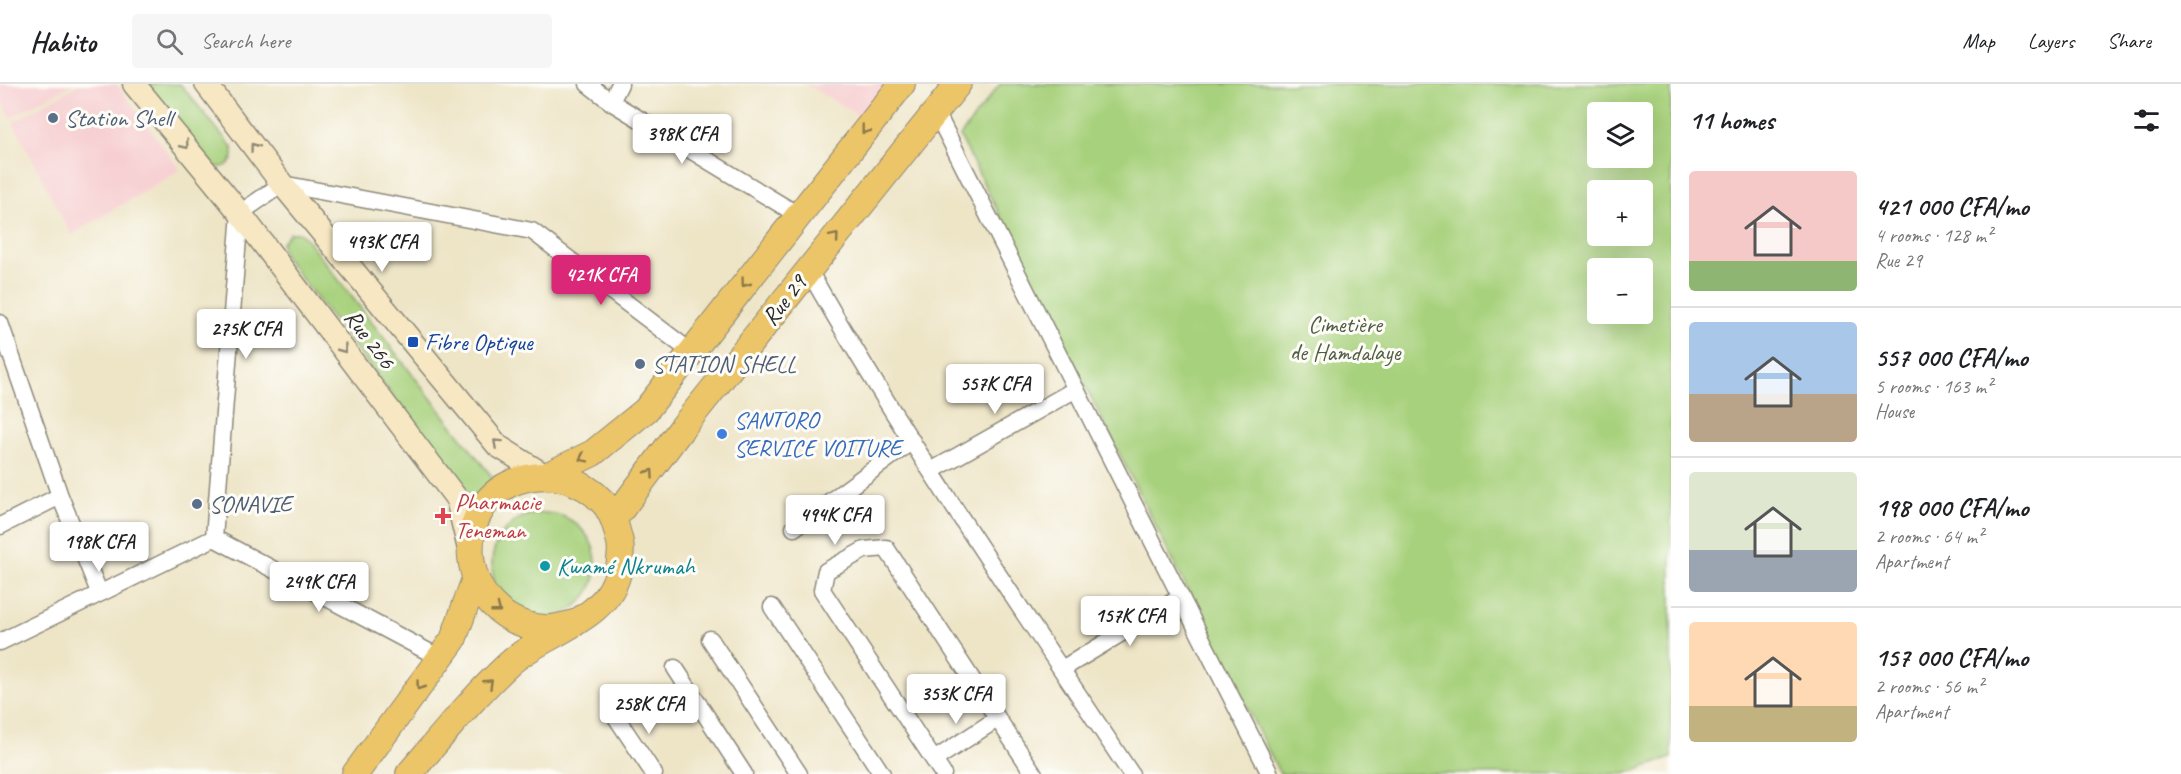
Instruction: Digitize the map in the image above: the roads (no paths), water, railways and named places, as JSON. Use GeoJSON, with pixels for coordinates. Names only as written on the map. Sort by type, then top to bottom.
{"type":"FeatureCollection","features":[{"type":"Feature","properties":{"kind":"main road","name":"Rue 266"},"geometry":{"type":"LineString","coordinates":[[134,84],[240,213],[457,499],[464,519],[472,567]]}},
{"type":"Feature","properties":{"kind":"main road","name":"Rue 266"},"geometry":{"type":"LineString","coordinates":[[206,84],[282,184],[498,446],[546,476]]}},
{"type":"Feature","properties":{"kind":"main road"},"geometry":{"type":"LineString","coordinates":[[546,476],[593,453],[646,410],[902,84]]}},
{"type":"Feature","properties":{"kind":"main road","name":"Rue 29"},"geometry":{"type":"LineString","coordinates":[[615,519],[682,428],[958,84]]}},
{"type":"Feature","properties":{"kind":"main road"},"geometry":{"type":"LineString","coordinates":[[355,774],[453,640],[472,567],[472,535],[479,516],[491,499],[507,486],[526,478],[546,476],[567,479],[586,488],[603,501],[615,519],[622,549],[617,579],[600,606],[523,652],[486,686],[409,774]]}},
{"type":"Feature","properties":{"kind":"main road"},"geometry":{"type":"LineString","coordinates":[[472,567],[491,605],[515,622],[545,628],[575,623]]}},
{"type":"Feature","properties":{"kind":"street"},"geometry":{"type":"LineString","coordinates":[[588,84],[610,102],[798,215]]}},
{"type":"Feature","properties":{"kind":"street"},"geometry":{"type":"LineString","coordinates":[[610,102],[620,84]]}},
{"type":"Feature","properties":{"kind":"street"},"geometry":{"type":"LineString","coordinates":[[936,112],[1270,774]]}},
{"type":"Feature","properties":{"kind":"street"},"geometry":{"type":"LineString","coordinates":[[214,538],[240,213],[282,184],[532,231],[692,352]]}},
{"type":"Feature","properties":{"kind":"street"},"geometry":{"type":"LineString","coordinates":[[808,269],[845,334],[931,471],[1131,774]]}},
{"type":"Feature","properties":{"kind":"street"},"geometry":{"type":"LineString","coordinates":[[0,323],[4,344],[60,496],[99,592]]}},
{"type":"Feature","properties":{"kind":"street"},"geometry":{"type":"LineString","coordinates":[[931,471],[1076,390]]}},
{"type":"Feature","properties":{"kind":"street"},"geometry":{"type":"LineString","coordinates":[[794,528],[912,441]]}},
{"type":"Feature","properties":{"kind":"street"},"geometry":{"type":"LineString","coordinates":[[0,526],[60,496]]}},
{"type":"Feature","properties":{"kind":"street"},"geometry":{"type":"LineString","coordinates":[[0,642],[214,538]]}},
{"type":"Feature","properties":{"kind":"street"},"geometry":{"type":"LineString","coordinates":[[214,538],[440,658]]}},
{"type":"Feature","properties":{"kind":"street"},"geometry":{"type":"LineString","coordinates":[[997,718],[939,767],[822,590],[826,571],[864,550],[886,548],[1034,774]]}},
{"type":"Feature","properties":{"kind":"street"},"geometry":{"type":"LineString","coordinates":[[1062,669],[1180,597]]}},
{"type":"Feature","properties":{"kind":"street"},"geometry":{"type":"LineString","coordinates":[[772,607],[882,774]]}},
{"type":"Feature","properties":{"kind":"street"},"geometry":{"type":"LineString","coordinates":[[710,639],[799,774]]}},
{"type":"Feature","properties":{"kind":"street"},"geometry":{"type":"LineString","coordinates":[[675,668],[744,774]]}},
{"type":"Feature","properties":{"kind":"street"},"geometry":{"type":"LineString","coordinates":[[615,714],[654,774]]}},
{"type":"Feature","properties":{"kind":"place","name":"Station Shell"},"geometry":{"type":"Point","coordinates":[53,118]}},
{"type":"Feature","properties":{"kind":"place","name":"Fibre Optique"},"geometry":{"type":"Point","coordinates":[413,342]}},
{"type":"Feature","properties":{"kind":"place","name":"STATION SHELL"},"geometry":{"type":"Point","coordinates":[640,364]}},
{"type":"Feature","properties":{"kind":"place","name":"SANTORO SERVICE VOITURE"},"geometry":{"type":"Point","coordinates":[722,434]}},
{"type":"Feature","properties":{"kind":"place","name":"SONAVIE"},"geometry":{"type":"Point","coordinates":[197,504]}},
{"type":"Feature","properties":{"kind":"place","name":"Pharmacie Teneman"},"geometry":{"type":"Point","coordinates":[443,516]}},
{"type":"Feature","properties":{"kind":"place","name":"Kwamé Nkrumah"},"geometry":{"type":"Point","coordinates":[545,566]}},
{"type":"Feature","properties":{"kind":"park label","name":"Cimetière de Hamdalaye"},"geometry":{"type":"Point","coordinates":[1345,338]}}]}
